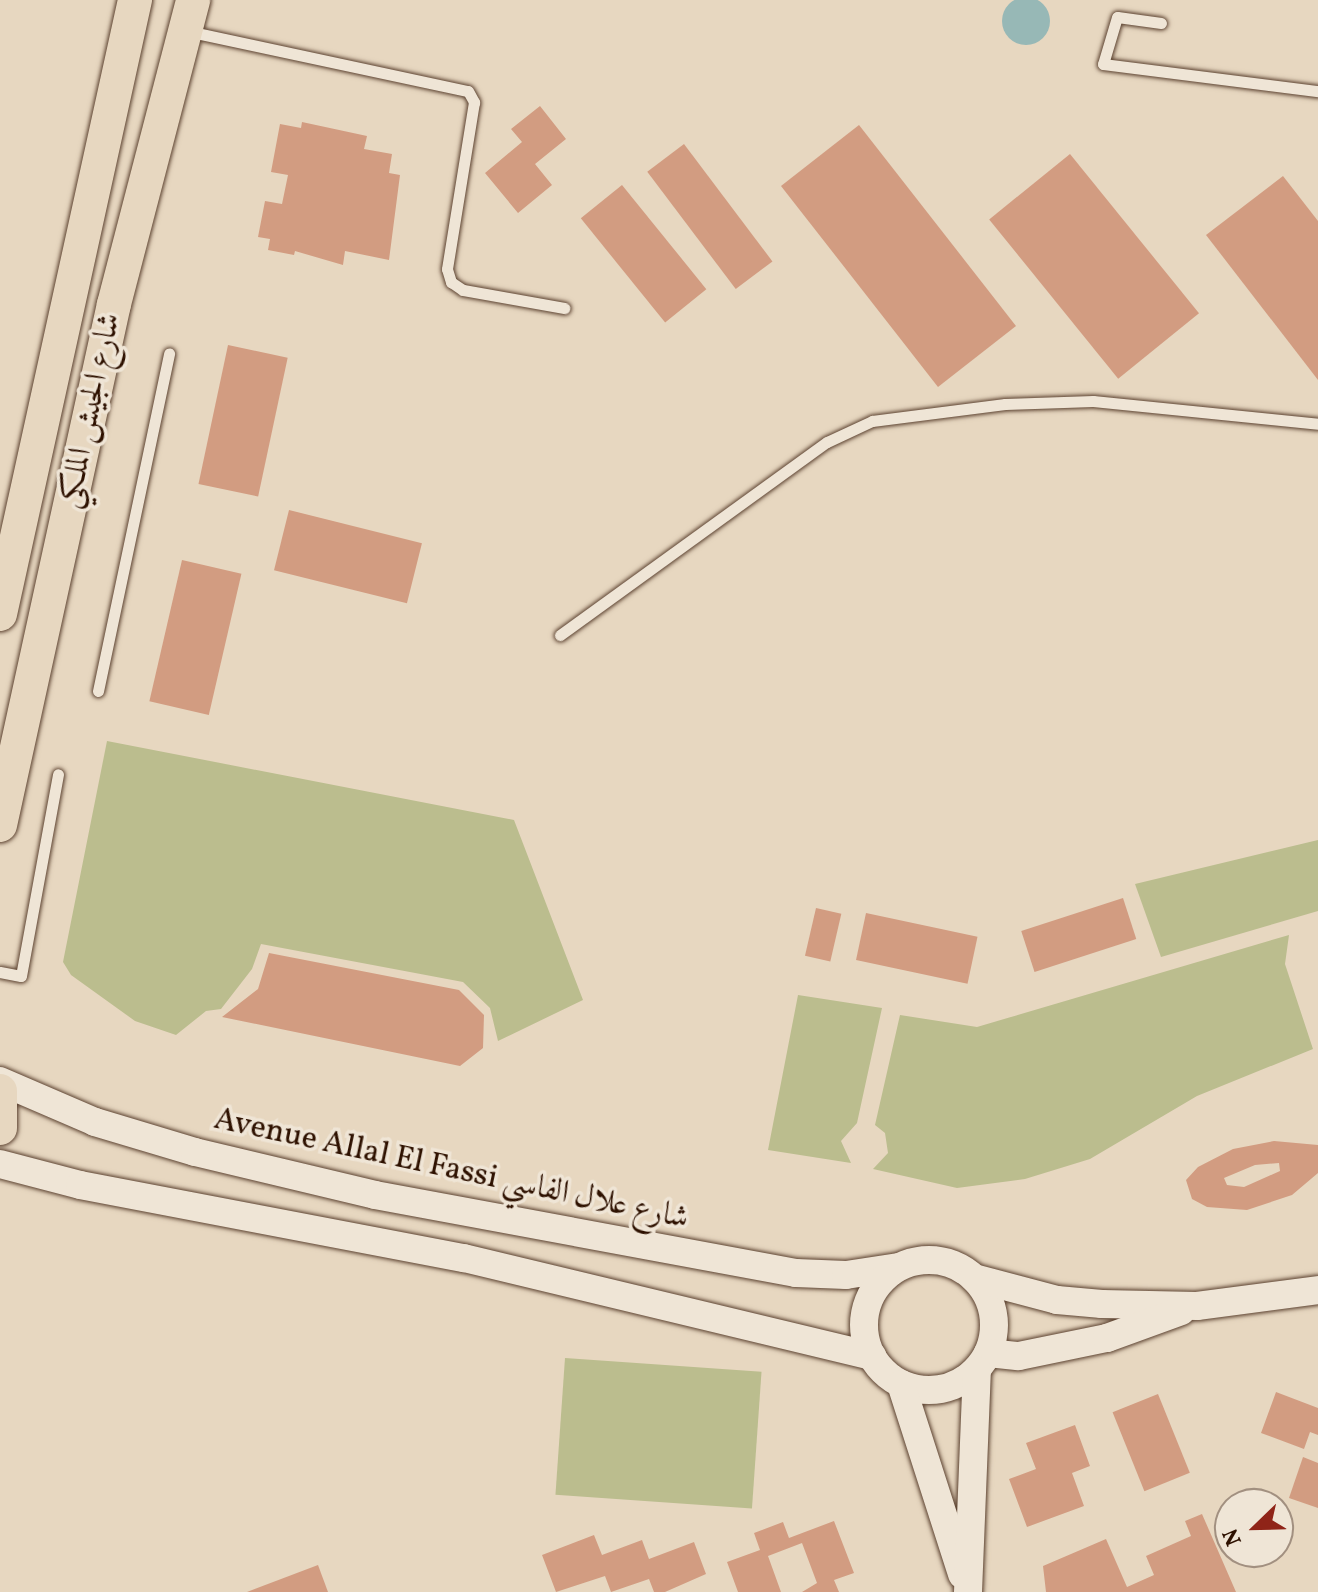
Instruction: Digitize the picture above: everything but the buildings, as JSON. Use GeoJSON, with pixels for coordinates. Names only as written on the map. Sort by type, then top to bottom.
{"type":"FeatureCollection","features":[{"type":"Feature","properties":{"kind":"main road","name":"شارع الجيش الملكي"},"geometry":{"type":"LineString","coordinates":[[0,614],[135,0]]}},
{"type":"Feature","properties":{"kind":"main road","name":"شارع الجيش الملكي"},"geometry":{"type":"LineString","coordinates":[[0,825],[114,304],[189,15]]}},
{"type":"Feature","properties":{"kind":"main road"},"geometry":{"type":"LineString","coordinates":[[0,1091],[0,1128]]}},
{"type":"Feature","properties":{"kind":"street","name":"Avenue Allal El Fassi شارع علال الفاسي"},"geometry":{"type":"LineString","coordinates":[[0,1081],[95,1122],[166,1144],[375,1195],[796,1273],[846,1275],[898,1267]]}},
{"type":"Feature","properties":{"kind":"street"},"geometry":{"type":"LineString","coordinates":[[0,1164],[80,1185],[464,1258],[872,1356],[901,1384],[968,1592]]}},
{"type":"Feature","properties":{"kind":"street"},"geometry":{"type":"LineString","coordinates":[[872,1356],[865,1316],[882,1280],[898,1267],[938,1260],[974,1278],[1057,1300],[1197,1306],[1318,1290]]}},
{"type":"Feature","properties":{"kind":"street"},"geometry":{"type":"LineString","coordinates":[[968,1592],[982,1362],[994,1313],[974,1278]]}},
{"type":"Feature","properties":{"kind":"street"},"geometry":{"type":"LineString","coordinates":[[901,1384],[941,1390],[982,1362],[1107,1338],[1197,1306]]}},
{"type":"Feature","properties":{"kind":"lane"},"geometry":{"type":"LineString","coordinates":[[189,15],[468,91],[474,102],[447,269],[451,282],[463,290],[564,308]]}},
{"type":"Feature","properties":{"kind":"lane"},"geometry":{"type":"LineString","coordinates":[[1161,23],[1117,17],[1103,64],[1318,91]]}},
{"type":"Feature","properties":{"kind":"lane"},"geometry":{"type":"LineString","coordinates":[[98,691],[169,353]]}},
{"type":"Feature","properties":{"kind":"lane"},"geometry":{"type":"LineString","coordinates":[[560,635],[827,442],[872,421],[1005,404],[1093,401],[1318,424]]}},
{"type":"Feature","properties":{"kind":"lane"},"geometry":{"type":"LineString","coordinates":[[0,972],[21,976],[58,774]]}},
{"type":"Feature","properties":{"kind":"green space"},"geometry":{"type":"Polygon","coordinates":[[[107,741],[514,820],[583,1000],[498,1041],[490,1008],[463,982],[261,944],[252,969],[221,1009],[206,1011],[176,1035],[135,1021],[71,975],[63,962],[107,741]]]}},
{"type":"Feature","properties":{"kind":"green space"},"geometry":{"type":"Polygon","coordinates":[[[1318,840],[1318,911],[1161,957],[1135,884],[1318,840]]]}},
{"type":"Feature","properties":{"kind":"green space"},"geometry":{"type":"Polygon","coordinates":[[[1289,935],[1285,964],[1313,1049],[1197,1096],[1090,1159],[1025,1179],[957,1188],[873,1169],[888,1153],[885,1133],[875,1125],[900,1015],[977,1027],[1289,935]]]}},
{"type":"Feature","properties":{"kind":"green space"},"geometry":{"type":"Polygon","coordinates":[[[798,995],[882,1008],[857,1123],[841,1141],[851,1163],[768,1150],[798,995]]]}},
{"type":"Feature","properties":{"kind":"green space"},"geometry":{"type":"Polygon","coordinates":[[[565,1358],[762,1372],[752,1508],[555,1495],[565,1358]]]}},
{"type":"Feature","properties":{"kind":"water"},"geometry":{"type":"Polygon","coordinates":[[[1026,-3],[1043,4],[1050,21],[1043,38],[1026,45],[1009,38],[1002,21],[1009,4],[1026,-3]]]}}]}
